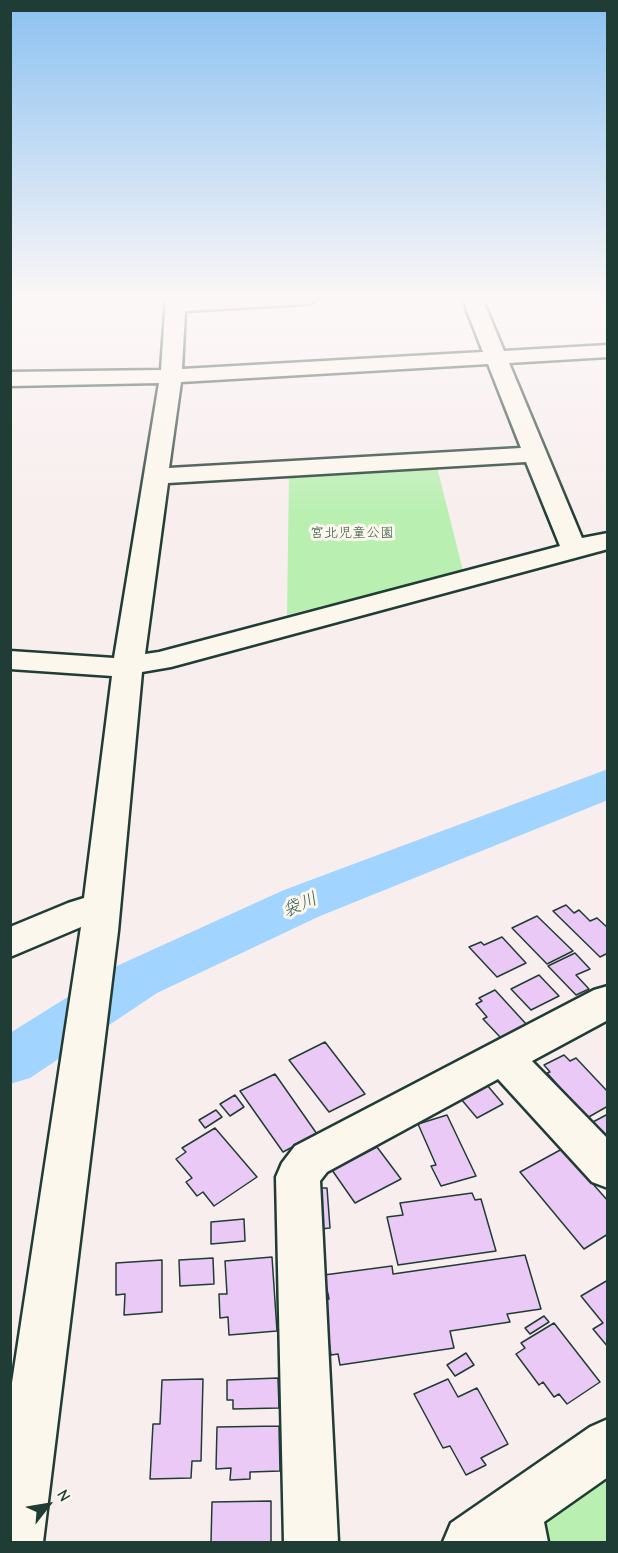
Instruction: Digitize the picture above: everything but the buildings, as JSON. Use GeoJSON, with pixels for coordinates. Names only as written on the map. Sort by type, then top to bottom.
{"type":"FeatureCollection","features":[{"type":"Feature","properties":{"kind":"street"},"geometry":{"type":"LineString","coordinates":[[15,1542],[100,921],[128,666],[171,370]]}},
{"type":"Feature","properties":{"kind":"street"},"geometry":{"type":"LineString","coordinates":[[10,379],[171,376],[265,370]]}},
{"type":"Feature","properties":{"kind":"street"},"geometry":{"type":"LineString","coordinates":[[500,370],[570,541],[578,549]]}},
{"type":"Feature","properties":{"kind":"street"},"geometry":{"type":"LineString","coordinates":[[156,476],[534,454]]}},
{"type":"Feature","properties":{"kind":"street"},"geometry":{"type":"LineString","coordinates":[[10,660],[128,666],[160,661],[608,541]]}},
{"type":"Feature","properties":{"kind":"street"},"geometry":{"type":"LineString","coordinates":[[10,943],[81,912],[100,921]]}},
{"type":"Feature","properties":{"kind":"street"},"geometry":{"type":"LineString","coordinates":[[311,1542],[298,1177],[311,1159],[608,1001]]}},
{"type":"Feature","properties":{"kind":"street"},"geometry":{"type":"LineString","coordinates":[[503,1057],[608,1169]]}},
{"type":"Feature","properties":{"kind":"street"},"geometry":{"type":"LineString","coordinates":[[470,1542],[518,1526],[608,1445]]}},
{"type":"Feature","properties":{"kind":"green space","name":"宮北児童公園"},"geometry":{"type":"Polygon","coordinates":[[[436,463],[463,571],[287,615],[289,473],[436,463]]]}},
{"type":"Feature","properties":{"kind":"green space"},"geometry":{"type":"Polygon","coordinates":[[[607,1469],[607,1542],[540,1542],[549,1511],[607,1469]]]}},
{"type":"Feature","properties":{"kind":"waterway","name":"袋川"},"geometry":{"type":"LineString","coordinates":[[10,1062],[138,979],[302,903],[608,783]]}}]}
